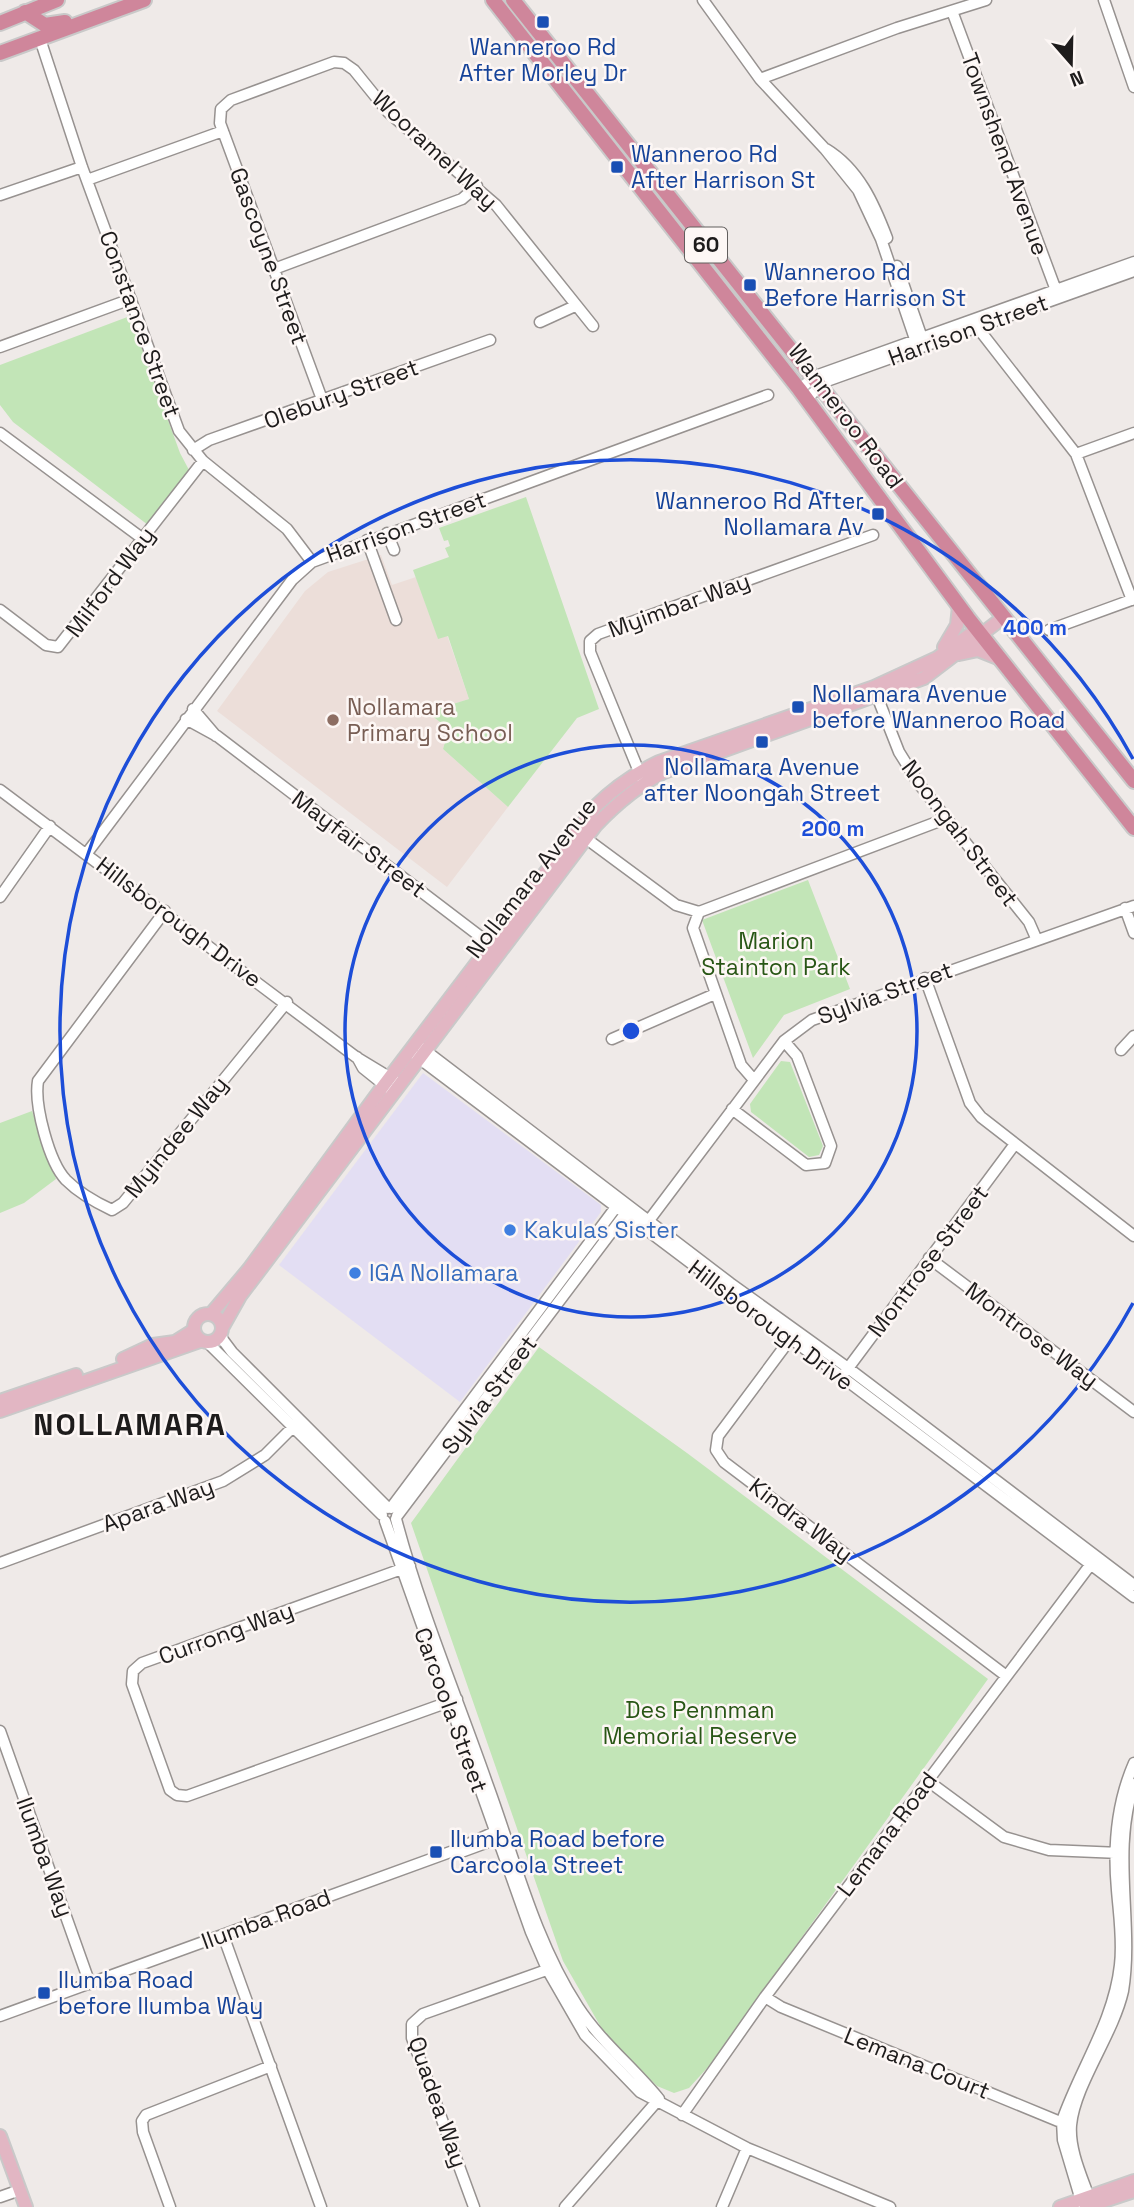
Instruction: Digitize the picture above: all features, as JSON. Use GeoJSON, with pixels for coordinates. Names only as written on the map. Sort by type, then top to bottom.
{"type":"FeatureCollection","features":[{"type":"Feature","properties":{"kind":"highway"},"geometry":{"type":"LineString","coordinates":[[0,23],[22,6],[57,0]]}},
{"type":"Feature","properties":{"kind":"highway"},"geometry":{"type":"LineString","coordinates":[[0,53],[144,0]]}},
{"type":"Feature","properties":{"kind":"highway","name":"Wanneroo Road"},"geometry":{"type":"LineString","coordinates":[[493,0],[803,394],[959,606],[1134,828]]}},
{"type":"Feature","properties":{"kind":"highway","name":"Wanneroo Road"},"geometry":{"type":"LineString","coordinates":[[513,0],[1134,781]]}},
{"type":"Feature","properties":{"kind":"highway"},"geometry":{"type":"LineString","coordinates":[[22,6],[45,25],[56,25],[80,17],[99,17]]}},
{"type":"Feature","properties":{"kind":"highway"},"geometry":{"type":"LineString","coordinates":[[0,29],[23,24],[40,39]]}},
{"type":"Feature","properties":{"kind":"main road"},"geometry":{"type":"LineString","coordinates":[[932,660],[952,636],[957,625],[959,606]]}},
{"type":"Feature","properties":{"kind":"main road","name":"Nollamara Avenue"},"geometry":{"type":"LineString","coordinates":[[221,1332],[269,1250],[392,1084],[412,1046],[495,948],[582,835],[596,806],[641,777],[664,772],[876,691],[924,678],[955,656],[1002,614]]}},
{"type":"Feature","properties":{"kind":"main road","name":"Nollamara Avenue"},"geometry":{"type":"LineString","coordinates":[[876,691],[979,632]]}},
{"type":"Feature","properties":{"kind":"main road"},"geometry":{"type":"LineString","coordinates":[[955,656],[978,650],[1001,660]]}},
{"type":"Feature","properties":{"kind":"main road","name":"Nollamara Avenue"},"geometry":{"type":"LineString","coordinates":[[392,1084],[424,1056],[495,948]]}},
{"type":"Feature","properties":{"kind":"main road","name":"Nollamara Avenue"},"geometry":{"type":"LineString","coordinates":[[201,1338],[200,1317],[211,1314],[269,1250]]}},
{"type":"Feature","properties":{"kind":"main road"},"geometry":{"type":"LineString","coordinates":[[1,1404],[221,1332],[218,1318],[211,1314]]}},
{"type":"Feature","properties":{"kind":"main road"},"geometry":{"type":"LineString","coordinates":[[0,2136],[11,2193],[26,2207]]}},
{"type":"Feature","properties":{"kind":"main road"},"geometry":{"type":"LineString","coordinates":[[0,2161],[18,2207]]}},
{"type":"Feature","properties":{"kind":"main road"},"geometry":{"type":"LineString","coordinates":[[1086,2203],[1134,2181]]}},
{"type":"Feature","properties":{"kind":"main road"},"geometry":{"type":"LineString","coordinates":[[1060,2207],[1134,2191]]}},
{"type":"Feature","properties":{"kind":"street"},"geometry":{"type":"LineString","coordinates":[[703,0],[761,79],[825,149],[835,155],[860,181],[920,342]]}},
{"type":"Feature","properties":{"kind":"street"},"geometry":{"type":"LineString","coordinates":[[761,79],[986,0]]}},
{"type":"Feature","properties":{"kind":"street"},"geometry":{"type":"LineString","coordinates":[[1104,0],[1134,87]]}},
{"type":"Feature","properties":{"kind":"street","name":"Townshend Avenue"},"geometry":{"type":"LineString","coordinates":[[952,11],[1057,294]]}},
{"type":"Feature","properties":{"kind":"street","name":"Constance Street"},"geometry":{"type":"LineString","coordinates":[[40,39],[82,167],[179,431],[202,461],[287,529],[312,562]]}},
{"type":"Feature","properties":{"kind":"street","name":"Wooramel Way"},"geometry":{"type":"LineString","coordinates":[[221,109],[231,100],[334,62],[344,62],[388,112],[496,205],[593,326]]}},
{"type":"Feature","properties":{"kind":"street","name":"Gascoyne Street"},"geometry":{"type":"LineString","coordinates":[[221,109],[219,122],[323,402]]}},
{"type":"Feature","properties":{"kind":"street"},"geometry":{"type":"LineString","coordinates":[[87,180],[223,131]]}},
{"type":"Feature","properties":{"kind":"street"},"geometry":{"type":"LineString","coordinates":[[0,195],[82,167]]}},
{"type":"Feature","properties":{"kind":"street"},"geometry":{"type":"LineString","coordinates":[[274,268],[462,199],[477,186]]}},
{"type":"Feature","properties":{"kind":"street","name":"Harrison Street"},"geometry":{"type":"LineString","coordinates":[[1057,294],[1134,262]]}},
{"type":"Feature","properties":{"kind":"street","name":"Harrison Street"},"geometry":{"type":"LineString","coordinates":[[803,394],[816,383],[920,342],[1057,294],[1134,271]]}},
{"type":"Feature","properties":{"kind":"street"},"geometry":{"type":"LineString","coordinates":[[0,347],[131,299]]}},
{"type":"Feature","properties":{"kind":"street"},"geometry":{"type":"LineString","coordinates":[[540,322],[575,306]]}},
{"type":"Feature","properties":{"kind":"street"},"geometry":{"type":"LineString","coordinates":[[974,323],[1076,454],[1133,600],[1049,630]]}},
{"type":"Feature","properties":{"kind":"street","name":"Olebury Street"},"geometry":{"type":"LineString","coordinates":[[193,450],[209,440],[323,402],[490,340]]}},
{"type":"Feature","properties":{"kind":"street","name":"Harrison Street"},"geometry":{"type":"LineString","coordinates":[[87,853],[292,580],[312,562],[768,395]]}},
{"type":"Feature","properties":{"kind":"street"},"geometry":{"type":"LineString","coordinates":[[0,433],[143,539]]}},
{"type":"Feature","properties":{"kind":"street"},"geometry":{"type":"LineString","coordinates":[[1076,454],[1134,433]]}},
{"type":"Feature","properties":{"kind":"street","name":"Milford Way"},"geometry":{"type":"LineString","coordinates":[[0,610],[46,645],[58,647],[202,461]]}},
{"type":"Feature","properties":{"kind":"street"},"geometry":{"type":"LineString","coordinates":[[387,533],[394,550]]}},
{"type":"Feature","properties":{"kind":"street","name":"Myimbar Way"},"geometry":{"type":"LineString","coordinates":[[641,777],[590,652],[590,641],[598,634],[873,535]]}},
{"type":"Feature","properties":{"kind":"street"},"geometry":{"type":"LineString","coordinates":[[367,540],[396,620]]}},
{"type":"Feature","properties":{"kind":"street","name":"Noongah Street"},"geometry":{"type":"LineString","coordinates":[[876,691],[899,752],[945,819],[1029,922],[1037,938]]}},
{"type":"Feature","properties":{"kind":"street","name":"Mayfair Street"},"geometry":{"type":"LineString","coordinates":[[193,709],[216,736]]}},
{"type":"Feature","properties":{"kind":"street","name":"Mayfair Street"},"geometry":{"type":"LineString","coordinates":[[186,719],[216,736],[495,948]]}},
{"type":"Feature","properties":{"kind":"street","name":"Hillsborough Drive"},"geometry":{"type":"LineString","coordinates":[[0,790],[286,1002],[356,1057],[363,1068],[392,1084]]}},
{"type":"Feature","properties":{"kind":"street"},"geometry":{"type":"LineString","coordinates":[[582,835],[677,905],[699,912],[945,819]]}},
{"type":"Feature","properties":{"kind":"street"},"geometry":{"type":"LineString","coordinates":[[0,897],[50,825]]}},
{"type":"Feature","properties":{"kind":"street"},"geometry":{"type":"LineString","coordinates":[[1130,907],[1134,933]]}},
{"type":"Feature","properties":{"kind":"street","name":"Sylvia Street"},"geometry":{"type":"LineString","coordinates":[[646,1224],[784,1041],[812,1020],[1130,907]]}},
{"type":"Feature","properties":{"kind":"street","name":"Myindee Way"},"geometry":{"type":"LineString","coordinates":[[165,911],[38,1081],[38,1110],[57,1167],[66,1180],[112,1210],[123,1203],[286,1002]]}},
{"type":"Feature","properties":{"kind":"street"},"geometry":{"type":"LineString","coordinates":[[699,912],[693,928],[741,1066],[754,1080]]}},
{"type":"Feature","properties":{"kind":"street"},"geometry":{"type":"LineString","coordinates":[[925,978],[970,1102],[981,1117],[1134,1236]]}},
{"type":"Feature","properties":{"kind":"street"},"geometry":{"type":"LineString","coordinates":[[612,1039],[715,994]]}},
{"type":"Feature","properties":{"kind":"street"},"geometry":{"type":"LineString","coordinates":[[1121,1050],[1134,1036]]}},
{"type":"Feature","properties":{"kind":"street"},"geometry":{"type":"LineString","coordinates":[[732,1108],[806,1165],[825,1163],[831,1146],[797,1056],[784,1041]]}},
{"type":"Feature","properties":{"kind":"street","name":"Hillsborough Drive"},"geometry":{"type":"LineString","coordinates":[[412,1046],[793,1335],[840,1377],[1094,1560],[1134,1585]]}},
{"type":"Feature","properties":{"kind":"street","name":"Montrose Street"},"geometry":{"type":"LineString","coordinates":[[840,1377],[1014,1143]]}},
{"type":"Feature","properties":{"kind":"street","name":"Sylvia Street"},"geometry":{"type":"LineString","coordinates":[[390,1515],[623,1207]]}},
{"type":"Feature","properties":{"kind":"street","name":"Montrose Way"},"geometry":{"type":"LineString","coordinates":[[929,1258],[1134,1412]]}},
{"type":"Feature","properties":{"kind":"street","name":"Carcoola Street"},"geometry":{"type":"LineString","coordinates":[[221,1332],[239,1366]]}},
{"type":"Feature","properties":{"kind":"street","name":"Hillsborough Drive"},"geometry":{"type":"LineString","coordinates":[[793,1335],[848,1368],[1094,1560],[1134,1597]]}},
{"type":"Feature","properties":{"kind":"street","name":"Kindra Way"},"geometry":{"type":"LineString","coordinates":[[793,1335],[718,1436],[716,1450],[724,1462],[1005,1675]]}},
{"type":"Feature","properties":{"kind":"street","name":"Carcoola Street"},"geometry":{"type":"LineString","coordinates":[[201,1338],[239,1366],[390,1515],[429,1637],[551,1968],[585,2035],[640,2092],[659,2099],[682,2115],[747,2148],[878,2205],[890,2207]]}},
{"type":"Feature","properties":{"kind":"street","name":"Apara Way"},"geometry":{"type":"LineString","coordinates":[[0,1563],[223,1481],[244,1471],[265,1455],[297,1423]]}},
{"type":"Feature","properties":{"kind":"street","name":"Lemana Road"},"geometry":{"type":"LineString","coordinates":[[682,2115],[765,1997],[1094,1560]]}},
{"type":"Feature","properties":{"kind":"street","name":"Currong Way"},"geometry":{"type":"LineString","coordinates":[[406,1567],[142,1663],[133,1671],[132,1685],[170,1790],[177,1795],[187,1796],[452,1700]]}},
{"type":"Feature","properties":{"kind":"street","name":"Ilumba Way"},"geometry":{"type":"LineString","coordinates":[[0,1731],[90,1984]]}},
{"type":"Feature","properties":{"kind":"street"},"geometry":{"type":"LineString","coordinates":[[1086,2203],[1063,2140],[1067,2121],[1110,2011],[1128,1955],[1119,1853],[1121,1804],[1134,1763]]}},
{"type":"Feature","properties":{"kind":"street"},"geometry":{"type":"LineString","coordinates":[[928,1781],[1004,1837],[1049,1850],[1119,1853]]}},
{"type":"Feature","properties":{"kind":"street"},"geometry":{"type":"LineString","coordinates":[[1119,1853],[1134,1784]]}},
{"type":"Feature","properties":{"kind":"street","name":"Ilumba Road"},"geometry":{"type":"LineString","coordinates":[[0,2016],[501,1833]]}},
{"type":"Feature","properties":{"kind":"street"},"geometry":{"type":"LineString","coordinates":[[223,1936],[321,2207]]}},
{"type":"Feature","properties":{"kind":"street","name":"Quadea Way"},"geometry":{"type":"LineString","coordinates":[[474,2207],[412,2038],[412,2024],[423,2014],[551,1968]]}},
{"type":"Feature","properties":{"kind":"street","name":"Lemana Court"},"geometry":{"type":"LineString","coordinates":[[765,1997],[781,2007],[1067,2121]]}},
{"type":"Feature","properties":{"kind":"street"},"geometry":{"type":"LineString","coordinates":[[170,2207],[143,2132],[142,2121],[146,2115],[271,2066]]}},
{"type":"Feature","properties":{"kind":"street"},"geometry":{"type":"LineString","coordinates":[[565,2207],[659,2099]]}},
{"type":"Feature","properties":{"kind":"street"},"geometry":{"type":"LineString","coordinates":[[722,2207],[747,2148]]}},
{"type":"Feature","properties":{"kind":"shaded area","name":"Nollamara Primary School"},"geometry":{"type":"Polygon","coordinates":[[[381,555],[392,585],[416,577],[438,638],[447,635],[469,699],[427,712],[449,729],[443,749],[508,807],[447,887],[217,711],[305,591],[328,572],[381,555]]]}},
{"type":"Feature","properties":{"kind":"shaded area"},"geometry":{"type":"Polygon","coordinates":[[[423,1073],[601,1205],[601,1212],[460,1402],[279,1265],[423,1073]]]}},
{"type":"Feature","properties":{"kind":"green space"},"geometry":{"type":"Polygon","coordinates":[[[130,316],[180,453],[189,470],[148,525],[13,422],[0,405],[0,365],[130,316]]]}},
{"type":"Feature","properties":{"kind":"green space"},"geometry":{"type":"Polygon","coordinates":[[[526,497],[599,709],[577,718],[508,807],[443,749],[449,729],[427,712],[469,699],[448,636],[438,639],[413,570],[449,557],[445,548],[450,546],[448,540],[444,541],[439,528],[526,497]]]}},
{"type":"Feature","properties":{"kind":"green space","name":"Marion Stainton Park"},"geometry":{"type":"Polygon","coordinates":[[[808,880],[850,989],[784,1015],[753,1058],[702,920],[808,880]]]}},
{"type":"Feature","properties":{"kind":"green space"},"geometry":{"type":"Polygon","coordinates":[[[781,1061],[790,1062],[823,1146],[819,1155],[809,1157],[751,1112],[750,1104],[781,1061]]]}},
{"type":"Feature","properties":{"kind":"green space"},"geometry":{"type":"Polygon","coordinates":[[[32,1111],[56,1179],[24,1203],[0,1213],[0,1123],[32,1111]]]}},
{"type":"Feature","properties":{"kind":"green space","name":"Des Pennman Memorial Reserve"},"geometry":{"type":"Polygon","coordinates":[[[539,1347],[687,1453],[988,1679],[709,2066],[689,2088],[674,2093],[657,2086],[606,2036],[563,1961],[411,1523],[539,1347]]]}},
{"type":"Feature","properties":{"kind":"place","name":"Wanneroo Rd After Morley Dr"},"geometry":{"type":"Point","coordinates":[543,22]}},
{"type":"Feature","properties":{"kind":"place","name":"Wanneroo Rd After Harrison St"},"geometry":{"type":"Point","coordinates":[617,167]}},
{"type":"Feature","properties":{"kind":"place","name":"Wanneroo Rd Before Harrison St"},"geometry":{"type":"Point","coordinates":[750,285]}},
{"type":"Feature","properties":{"kind":"place","name":"Wanneroo Rd After Nollamara Av"},"geometry":{"type":"Point","coordinates":[878,514]}},
{"type":"Feature","properties":{"kind":"place","name":"Nollamara Avenue before Wanneroo Road"},"geometry":{"type":"Point","coordinates":[798,707]}},
{"type":"Feature","properties":{"kind":"place","name":"Nollamara Primary School"},"geometry":{"type":"Point","coordinates":[333,720]}},
{"type":"Feature","properties":{"kind":"place","name":"Nollamara Avenue after Noongah Street"},"geometry":{"type":"Point","coordinates":[762,742]}},
{"type":"Feature","properties":{"kind":"place","name":"Kakulas Sister"},"geometry":{"type":"Point","coordinates":[510,1230]}},
{"type":"Feature","properties":{"kind":"place","name":"IGA Nollamara"},"geometry":{"type":"Point","coordinates":[355,1273]}},
{"type":"Feature","properties":{"kind":"place","name":"Ilumba Road before Carcoola Street"},"geometry":{"type":"Point","coordinates":[436,1852]}},
{"type":"Feature","properties":{"kind":"place","name":"Ilumba Road before Ilumba Way"},"geometry":{"type":"Point","coordinates":[44,1993]}},
{"type":"Feature","properties":{"kind":"district","name":"NOLLAMARA"},"geometry":{"type":"Point","coordinates":[130,1425]}}]}
